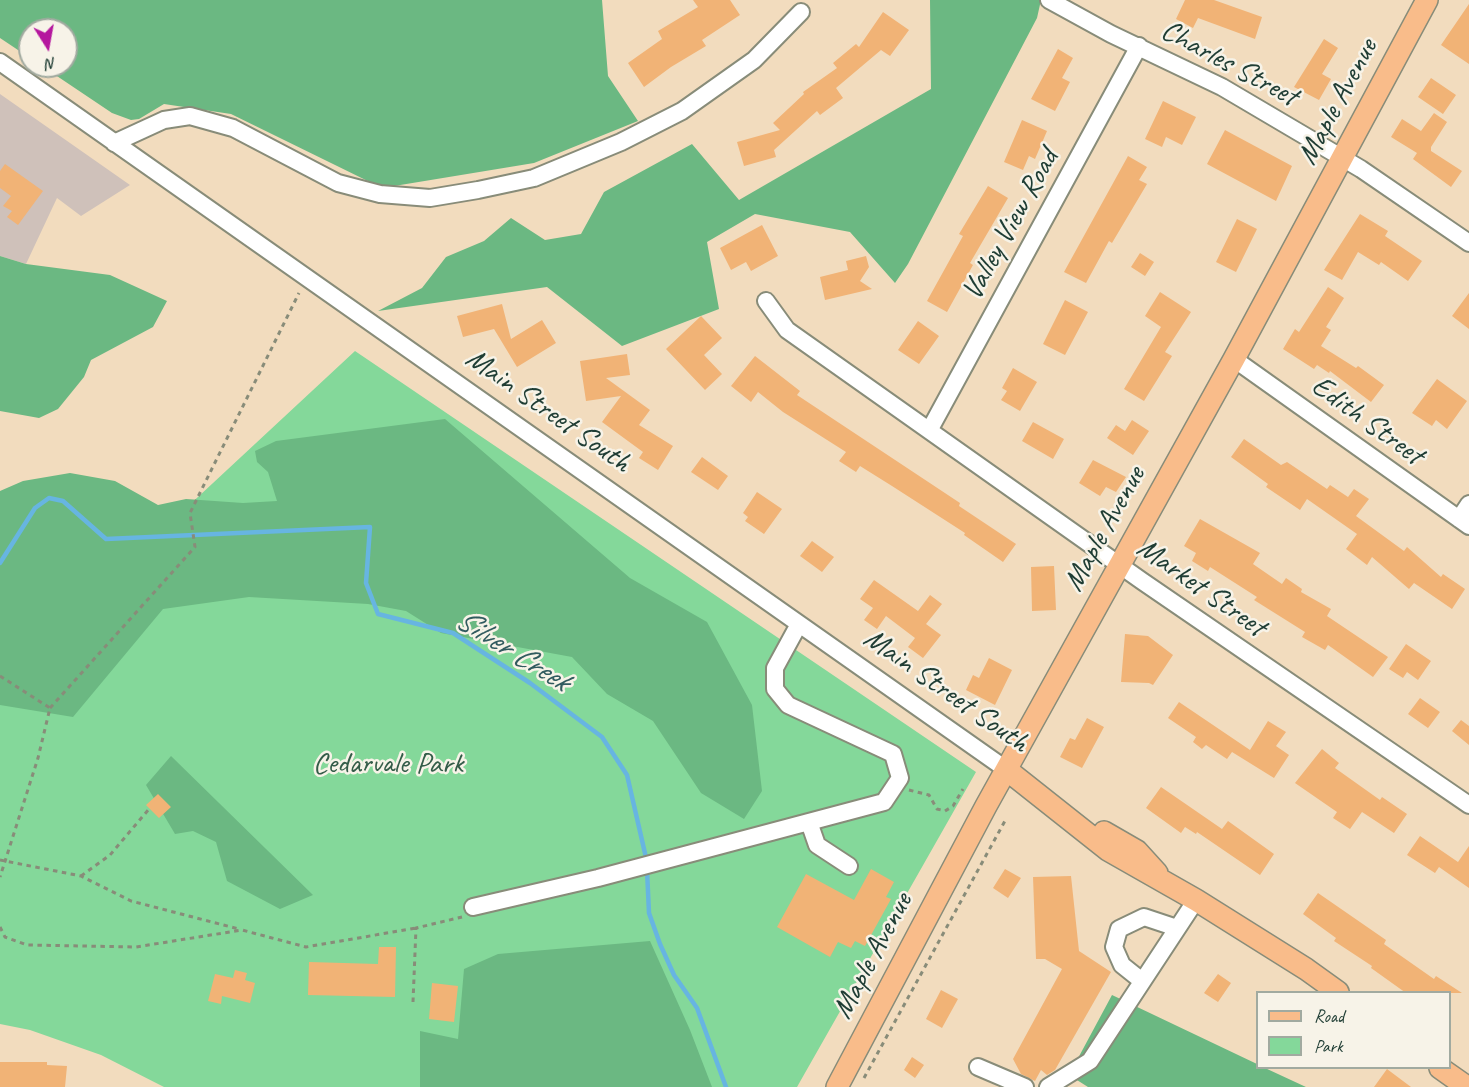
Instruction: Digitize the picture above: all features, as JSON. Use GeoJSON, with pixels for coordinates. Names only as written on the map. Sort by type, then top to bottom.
{"type":"FeatureCollection","features":[{"type":"Feature","properties":{"kind":"main road","name":"Maple Avenue"},"geometry":{"type":"LineString","coordinates":[[837,1087],[1007,770],[1234,359],[1427,0]]}},
{"type":"Feature","properties":{"kind":"main road","name":"Main Street South"},"geometry":{"type":"LineString","coordinates":[[1007,770],[1060,813],[1084,822],[1137,851],[1172,889],[1196,900],[1306,969],[1335,991]]}},
{"type":"Feature","properties":{"kind":"main road"},"geometry":{"type":"LineString","coordinates":[[1441,1069],[1467,1087]]}},
{"type":"Feature","properties":{"kind":"street","name":"Charles Street"},"geometry":{"type":"LineString","coordinates":[[1049,0],[1111,34],[1222,87],[1401,195],[1469,243]]}},
{"type":"Feature","properties":{"kind":"street"},"geometry":{"type":"LineString","coordinates":[[114,143],[164,120],[190,116],[233,128],[338,183],[380,194],[430,198],[478,190],[534,178],[621,142],[682,111],[754,60],[801,12]]}},
{"type":"Feature","properties":{"kind":"street","name":"Valley View Road"},"geometry":{"type":"LineString","coordinates":[[930,429],[1138,46]]}},
{"type":"Feature","properties":{"kind":"street","name":"Main Street South"},"geometry":{"type":"LineString","coordinates":[[0,62],[1007,770]]}},
{"type":"Feature","properties":{"kind":"street","name":"Market Street"},"geometry":{"type":"LineString","coordinates":[[766,301],[787,330],[1119,564],[1469,804]]}},
{"type":"Feature","properties":{"kind":"street","name":"Edith Street"},"geometry":{"type":"LineString","coordinates":[[1234,359],[1464,523]]}},
{"type":"Feature","properties":{"kind":"street"},"geometry":{"type":"LineString","coordinates":[[1464,523],[1469,504]]}},
{"type":"Feature","properties":{"kind":"street"},"geometry":{"type":"LineString","coordinates":[[468,912],[884,802],[900,778],[893,754],[788,705],[775,689],[775,668],[799,624]]}},
{"type":"Feature","properties":{"kind":"street"},"geometry":{"type":"LineString","coordinates":[[809,822],[817,845],[849,866]]}},
{"type":"Feature","properties":{"kind":"street"},"geometry":{"type":"LineString","coordinates":[[1048,1087],[1090,1061],[1196,900]]}},
{"type":"Feature","properties":{"kind":"street"},"geometry":{"type":"LineString","coordinates":[[1142,981],[1122,965],[1114,947],[1119,929],[1144,917],[1177,928]]}},
{"type":"Feature","properties":{"kind":"street"},"geometry":{"type":"LineString","coordinates":[[978,1067],[1025,1087]]}},
{"type":"Feature","properties":{"kind":"path"},"geometry":{"type":"LineString","coordinates":[[0,877],[38,758],[50,708],[195,547],[190,513],[299,293]]}},
{"type":"Feature","properties":{"kind":"path"},"geometry":{"type":"LineString","coordinates":[[0,676],[50,708]]}},
{"type":"Feature","properties":{"kind":"path"},"geometry":{"type":"LineString","coordinates":[[895,786],[929,795],[937,809],[945,811],[953,806],[963,789]]}},
{"type":"Feature","properties":{"kind":"path"},"geometry":{"type":"LineString","coordinates":[[81,876],[110,855],[148,809]]}},
{"type":"Feature","properties":{"kind":"path"},"geometry":{"type":"LineString","coordinates":[[859,1087],[1006,819]]}},
{"type":"Feature","properties":{"kind":"path"},"geometry":{"type":"LineString","coordinates":[[0,860],[81,876],[131,902],[306,947],[416,928],[468,912]]}},
{"type":"Feature","properties":{"kind":"path"},"geometry":{"type":"LineString","coordinates":[[0,927],[4,937],[27,945],[136,947],[242,930]]}},
{"type":"Feature","properties":{"kind":"path"},"geometry":{"type":"LineString","coordinates":[[413,1002],[416,928]]}},
{"type":"Feature","properties":{"kind":"shaded area"},"geometry":{"type":"Polygon","coordinates":[[[0,94],[130,185],[81,216],[57,198],[26,264],[0,256],[0,94]]]}},
{"type":"Feature","properties":{"kind":"green space"},"geometry":{"type":"Polygon","coordinates":[[[0,0],[602,0],[608,76],[638,121],[534,163],[382,188],[231,114],[164,104],[139,119],[131,120],[112,113],[60,78],[78,78],[78,18],[18,18],[18,50],[0,38],[0,0]]]}},
{"type":"Feature","properties":{"kind":"green space"},"geometry":{"type":"Polygon","coordinates":[[[930,0],[1041,0],[1037,18],[908,264],[895,283],[850,232],[755,214],[707,242],[719,309],[622,346],[547,287],[378,311],[422,288],[446,257],[484,241],[511,218],[545,240],[581,234],[604,192],[692,144],[739,200],[931,89],[930,0]]]}},
{"type":"Feature","properties":{"kind":"green space"},"geometry":{"type":"Polygon","coordinates":[[[0,256],[26,264],[110,275],[167,301],[153,327],[91,360],[84,377],[58,409],[39,418],[0,411],[0,256]]]}},
{"type":"Feature","properties":{"kind":"green space","name":"Cedarvale Park"},"geometry":{"type":"Polygon","coordinates":[[[355,351],[976,772],[797,1087],[164,1087],[101,1055],[30,1030],[0,1024],[0,681],[355,351]]]}},
{"type":"Feature","properties":{"kind":"green space"},"geometry":{"type":"Polygon","coordinates":[[[445,419],[630,578],[707,622],[752,705],[762,791],[744,819],[701,793],[653,721],[607,694],[572,657],[441,633],[406,611],[368,604],[249,597],[163,609],[73,717],[0,705],[0,491],[23,481],[70,473],[115,481],[158,505],[186,499],[243,503],[277,501],[268,472],[257,462],[255,451],[276,441],[445,419]]]}},
{"type":"Feature","properties":{"kind":"green space"},"geometry":{"type":"Polygon","coordinates":[[[171,756],[313,895],[280,909],[227,881],[216,842],[193,831],[175,834],[146,785],[171,756]]]}},
{"type":"Feature","properties":{"kind":"green space"},"geometry":{"type":"Polygon","coordinates":[[[650,941],[690,1030],[712,1087],[420,1087],[420,1031],[458,1039],[464,969],[498,954],[650,941]]]}},
{"type":"Feature","properties":{"kind":"green space"},"geometry":{"type":"Polygon","coordinates":[[[1112,995],[1256,1064],[1256,1069],[1267,1069],[1306,1087],[1088,1087],[1069,1075],[1112,995]]]}},
{"type":"Feature","properties":{"kind":"building"},"geometry":{"type":"Polygon","coordinates":[[[693,0],[730,0],[740,15],[702,40],[706,46],[644,87],[628,63],[662,39],[658,31],[698,7],[693,0]]]}},
{"type":"Feature","properties":{"kind":"building"},"geometry":{"type":"Polygon","coordinates":[[[1185,0],[1214,0],[1262,17],[1255,39],[1198,18],[1193,28],[1176,19],[1185,0]]]}},
{"type":"Feature","properties":{"kind":"building"},"geometry":{"type":"Polygon","coordinates":[[[1469,4],[1469,64],[1441,45],[1469,4]]]}},
{"type":"Feature","properties":{"kind":"building"},"geometry":{"type":"Polygon","coordinates":[[[883,12],[909,30],[890,56],[881,50],[836,88],[843,98],[820,115],[817,111],[774,150],[776,157],[744,166],[737,142],[780,130],[773,123],[804,94],[803,92],[837,68],[833,63],[856,44],[859,47],[883,12]]]}},
{"type":"Feature","properties":{"kind":"building"},"geometry":{"type":"Polygon","coordinates":[[[1324,39],[1338,48],[1322,74],[1331,79],[1319,100],[1294,87],[1324,39]]]}},
{"type":"Feature","properties":{"kind":"building"},"geometry":{"type":"Polygon","coordinates":[[[1058,49],[1073,58],[1062,78],[1070,82],[1055,111],[1031,99],[1058,49]]]}},
{"type":"Feature","properties":{"kind":"building"},"geometry":{"type":"Polygon","coordinates":[[[1431,78],[1456,95],[1443,114],[1418,97],[1431,78]]]}},
{"type":"Feature","properties":{"kind":"building"},"geometry":{"type":"Polygon","coordinates":[[[1163,101],[1196,117],[1182,145],[1166,137],[1162,147],[1145,139],[1163,101]]]}},
{"type":"Feature","properties":{"kind":"building"},"geometry":{"type":"Polygon","coordinates":[[[1434,113],[1447,122],[1431,147],[1431,151],[1462,171],[1451,187],[1413,159],[1417,153],[1391,137],[1402,119],[1421,131],[1434,113]]]}},
{"type":"Feature","properties":{"kind":"building"},"geometry":{"type":"Polygon","coordinates":[[[1022,120],[1047,131],[1035,159],[1029,156],[1023,170],[1004,162],[1022,120]]]}},
{"type":"Feature","properties":{"kind":"building"},"geometry":{"type":"Polygon","coordinates":[[[1225,130],[1292,166],[1276,201],[1207,164],[1225,130]]]}},
{"type":"Feature","properties":{"kind":"building"},"geometry":{"type":"Polygon","coordinates":[[[1128,156],[1147,167],[1139,180],[1147,184],[1112,243],[1109,241],[1086,283],[1064,272],[1128,156]]]}},
{"type":"Feature","properties":{"kind":"building"},"geometry":{"type":"Polygon","coordinates":[[[5,164],[43,191],[18,225],[7,217],[12,211],[3,206],[11,196],[0,188],[0,171],[5,164]]]}},
{"type":"Feature","properties":{"kind":"building"},"geometry":{"type":"Polygon","coordinates":[[[988,186],[1008,198],[970,263],[973,265],[947,312],[927,301],[963,236],[959,234],[988,186]]]}},
{"type":"Feature","properties":{"kind":"building"},"geometry":{"type":"Polygon","coordinates":[[[1360,214],[1388,231],[1385,236],[1422,261],[1408,281],[1381,262],[1379,265],[1358,252],[1342,280],[1324,270],[1360,214]]]}},
{"type":"Feature","properties":{"kind":"building"},"geometry":{"type":"Polygon","coordinates":[[[1237,219],[1257,229],[1236,272],[1216,262],[1237,219]]]}},
{"type":"Feature","properties":{"kind":"building"},"geometry":{"type":"Polygon","coordinates":[[[762,225],[778,256],[751,271],[746,262],[731,270],[720,248],[762,225]]]}},
{"type":"Feature","properties":{"kind":"building"},"geometry":{"type":"Polygon","coordinates":[[[1140,253],[1154,262],[1145,276],[1131,267],[1140,253]]]}},
{"type":"Feature","properties":{"kind":"building"},"geometry":{"type":"Polygon","coordinates":[[[866,256],[869,267],[860,281],[872,289],[825,300],[820,277],[848,270],[846,261],[866,256]]]}},
{"type":"Feature","properties":{"kind":"building"},"geometry":{"type":"Polygon","coordinates":[[[1328,287],[1344,298],[1326,327],[1331,330],[1321,346],[1356,368],[1358,366],[1384,385],[1371,402],[1330,371],[1329,373],[1317,365],[1314,369],[1283,349],[1295,329],[1299,332],[1328,287]]]}},
{"type":"Feature","properties":{"kind":"building"},"geometry":{"type":"Polygon","coordinates":[[[1160,292],[1191,312],[1165,352],[1172,356],[1144,401],[1124,389],[1161,327],[1145,316],[1160,292]]]}},
{"type":"Feature","properties":{"kind":"building"},"geometry":{"type":"Polygon","coordinates":[[[1469,293],[1469,329],[1452,316],[1469,293]]]}},
{"type":"Feature","properties":{"kind":"building"},"geometry":{"type":"Polygon","coordinates":[[[1065,300],[1088,312],[1065,355],[1043,344],[1065,300]]]}},
{"type":"Feature","properties":{"kind":"building"},"geometry":{"type":"Polygon","coordinates":[[[502,304],[511,339],[542,320],[556,343],[517,367],[494,329],[463,337],[457,316],[502,304]]]}},
{"type":"Feature","properties":{"kind":"building"},"geometry":{"type":"Polygon","coordinates":[[[701,316],[722,338],[704,355],[722,374],[705,390],[666,349],[701,316]]]}},
{"type":"Feature","properties":{"kind":"building"},"geometry":{"type":"Polygon","coordinates":[[[918,321],[939,336],[919,364],[898,350],[918,321]]]}},
{"type":"Feature","properties":{"kind":"building"},"geometry":{"type":"Polygon","coordinates":[[[627,354],[630,375],[606,378],[650,410],[639,425],[673,446],[658,470],[639,458],[643,452],[602,422],[621,396],[586,401],[580,361],[627,354]]]}},
{"type":"Feature","properties":{"kind":"building"},"geometry":{"type":"Polygon","coordinates":[[[755,356],[800,391],[797,395],[960,503],[959,506],[1016,544],[1003,562],[964,535],[965,533],[860,466],[856,472],[839,461],[846,452],[783,412],[758,392],[751,402],[731,386],[755,356]]]}},
{"type":"Feature","properties":{"kind":"building"},"geometry":{"type":"Polygon","coordinates":[[[1013,368],[1037,382],[1020,411],[1001,400],[1007,391],[1002,388],[1013,368]]]}},
{"type":"Feature","properties":{"kind":"building"},"geometry":{"type":"Polygon","coordinates":[[[1437,379],[1467,401],[1447,429],[1436,420],[1432,426],[1412,413],[1437,379]]]}},
{"type":"Feature","properties":{"kind":"building"},"geometry":{"type":"Polygon","coordinates":[[[1132,420],[1149,431],[1133,455],[1107,438],[1116,425],[1125,431],[1132,420]]]}},
{"type":"Feature","properties":{"kind":"building"},"geometry":{"type":"Polygon","coordinates":[[[1033,422],[1064,439],[1053,459],[1022,441],[1033,422]]]}},
{"type":"Feature","properties":{"kind":"building"},"geometry":{"type":"Polygon","coordinates":[[[1244,439],[1281,465],[1287,462],[1327,489],[1330,485],[1348,497],[1354,489],[1369,499],[1356,516],[1404,551],[1407,547],[1441,577],[1443,574],[1465,589],[1452,609],[1414,583],[1409,589],[1372,557],[1367,565],[1346,549],[1357,534],[1307,499],[1300,510],[1266,487],[1268,484],[1231,457],[1244,439]]]}},
{"type":"Feature","properties":{"kind":"building"},"geometry":{"type":"Polygon","coordinates":[[[702,457],[728,476],[718,490],[691,472],[702,457]]]}},
{"type":"Feature","properties":{"kind":"building"},"geometry":{"type":"Polygon","coordinates":[[[1093,460],[1126,477],[1116,492],[1106,487],[1100,496],[1079,483],[1093,460]]]}},
{"type":"Feature","properties":{"kind":"building"},"geometry":{"type":"Polygon","coordinates":[[[757,492],[782,509],[764,534],[745,521],[748,517],[743,513],[757,492]]]}},
{"type":"Feature","properties":{"kind":"building"},"geometry":{"type":"Polygon","coordinates":[[[1200,519],[1260,553],[1253,564],[1282,584],[1286,578],[1302,589],[1301,592],[1331,609],[1327,616],[1388,657],[1373,677],[1328,645],[1325,650],[1302,637],[1305,632],[1254,600],[1257,597],[1210,567],[1208,571],[1192,561],[1196,553],[1184,546],[1200,519]]]}},
{"type":"Feature","properties":{"kind":"building"},"geometry":{"type":"Polygon","coordinates":[[[812,541],[834,557],[822,572],[800,556],[812,541]]]}},
{"type":"Feature","properties":{"kind":"building"},"geometry":{"type":"Polygon","coordinates":[[[1054,566],[1056,610],[1032,611],[1031,567],[1054,566]]]}},
{"type":"Feature","properties":{"kind":"building"},"geometry":{"type":"Polygon","coordinates":[[[874,580],[918,611],[930,595],[942,604],[926,624],[941,635],[923,658],[908,647],[915,638],[886,616],[877,629],[864,620],[873,608],[860,599],[874,580]]]}},
{"type":"Feature","properties":{"kind":"building"},"geometry":{"type":"Polygon","coordinates":[[[1125,634],[1148,636],[1173,655],[1153,685],[1121,682],[1125,634]]]}},
{"type":"Feature","properties":{"kind":"building"},"geometry":{"type":"Polygon","coordinates":[[[1406,644],[1431,661],[1418,680],[1407,672],[1403,678],[1389,669],[1406,644]]]}},
{"type":"Feature","properties":{"kind":"building"},"geometry":{"type":"Polygon","coordinates":[[[989,658],[1012,670],[995,705],[966,690],[973,675],[979,678],[989,658]]]}},
{"type":"Feature","properties":{"kind":"building"},"geometry":{"type":"Polygon","coordinates":[[[1420,698],[1440,712],[1428,728],[1408,714],[1420,698]]]}},
{"type":"Feature","properties":{"kind":"building"},"geometry":{"type":"Polygon","coordinates":[[[1179,702],[1250,750],[1268,721],[1286,732],[1276,746],[1289,755],[1274,778],[1232,752],[1227,759],[1206,745],[1202,749],[1193,742],[1196,737],[1168,718],[1179,702]]]}},
{"type":"Feature","properties":{"kind":"building"},"geometry":{"type":"Polygon","coordinates":[[[1087,718],[1104,727],[1082,768],[1060,757],[1070,738],[1075,740],[1087,718]]]}},
{"type":"Feature","properties":{"kind":"building"},"geometry":{"type":"Polygon","coordinates":[[[1461,720],[1469,726],[1469,745],[1452,731],[1461,720]]]}},
{"type":"Feature","properties":{"kind":"building"},"geometry":{"type":"Polygon","coordinates":[[[1322,749],[1339,763],[1335,768],[1380,800],[1382,797],[1407,814],[1394,833],[1362,812],[1350,829],[1333,818],[1337,812],[1295,783],[1322,749]]]}},
{"type":"Feature","properties":{"kind":"building"},"geometry":{"type":"Polygon","coordinates":[[[1161,787],[1222,829],[1228,821],[1274,854],[1260,875],[1197,832],[1196,834],[1185,827],[1181,833],[1146,808],[1161,787]]]}},
{"type":"Feature","properties":{"kind":"building"},"geometry":{"type":"Polygon","coordinates":[[[158,794],[171,807],[159,818],[146,805],[158,794]]]}},
{"type":"Feature","properties":{"kind":"building"},"geometry":{"type":"Polygon","coordinates":[[[1420,836],[1458,862],[1469,846],[1469,888],[1439,867],[1435,873],[1407,855],[1420,836]]]}},
{"type":"Feature","properties":{"kind":"building"},"geometry":{"type":"Polygon","coordinates":[[[871,869],[894,882],[886,897],[891,899],[865,946],[855,941],[851,948],[838,942],[830,957],[777,927],[806,874],[854,900],[871,869]]]}},
{"type":"Feature","properties":{"kind":"building"},"geometry":{"type":"Polygon","coordinates":[[[1005,869],[1021,878],[1008,898],[993,888],[1005,869]]]}},
{"type":"Feature","properties":{"kind":"building"},"geometry":{"type":"Polygon","coordinates":[[[1071,876],[1079,951],[1111,972],[1055,1070],[1047,1075],[1041,1070],[1035,1081],[1021,1074],[1013,1059],[1062,969],[1045,959],[1036,959],[1033,877],[1071,876]]]}},
{"type":"Feature","properties":{"kind":"building"},"geometry":{"type":"Polygon","coordinates":[[[1318,893],[1386,940],[1384,944],[1434,979],[1436,976],[1462,993],[1403,991],[1371,968],[1372,966],[1334,941],[1336,938],[1303,914],[1318,893]]]}},
{"type":"Feature","properties":{"kind":"building"},"geometry":{"type":"Polygon","coordinates":[[[379,947],[396,947],[395,997],[308,995],[309,962],[378,964],[379,947]]]}},
{"type":"Feature","properties":{"kind":"building"},"geometry":{"type":"Polygon","coordinates":[[[235,970],[247,973],[245,980],[255,983],[250,1003],[222,996],[221,1004],[208,1001],[215,974],[233,978],[235,970]]]}},
{"type":"Feature","properties":{"kind":"building"},"geometry":{"type":"Polygon","coordinates":[[[1218,974],[1231,983],[1218,1002],[1204,993],[1218,974]]]}},
{"type":"Feature","properties":{"kind":"building"},"geometry":{"type":"Polygon","coordinates":[[[432,983],[458,986],[454,1022],[429,1019],[432,983]]]}},
{"type":"Feature","properties":{"kind":"building"},"geometry":{"type":"Polygon","coordinates":[[[941,990],[958,999],[942,1028],[926,1019],[941,990]]]}},
{"type":"Feature","properties":{"kind":"building"},"geometry":{"type":"Polygon","coordinates":[[[912,1057],[924,1065],[915,1078],[904,1070],[912,1057]]]}},
{"type":"Feature","properties":{"kind":"building"},"geometry":{"type":"Polygon","coordinates":[[[0,1062],[47,1062],[47,1065],[67,1066],[65,1087],[0,1087],[0,1062]]]}},
{"type":"Feature","properties":{"kind":"building"},"geometry":{"type":"Polygon","coordinates":[[[1387,1069],[1411,1087],[1374,1087],[1387,1069]]]}},
{"type":"Feature","properties":{"kind":"waterway","name":"Silver Creek"},"geometry":{"type":"LineString","coordinates":[[0,563],[35,508],[49,498],[63,501],[106,539],[370,527],[366,583],[378,614],[453,633],[530,683],[602,737],[627,775],[647,862]]}},
{"type":"Feature","properties":{"kind":"waterway","name":"Silver Creek"},"geometry":{"type":"LineString","coordinates":[[647,870],[649,913],[660,944],[674,975],[697,1008],[726,1087]]}}]}
